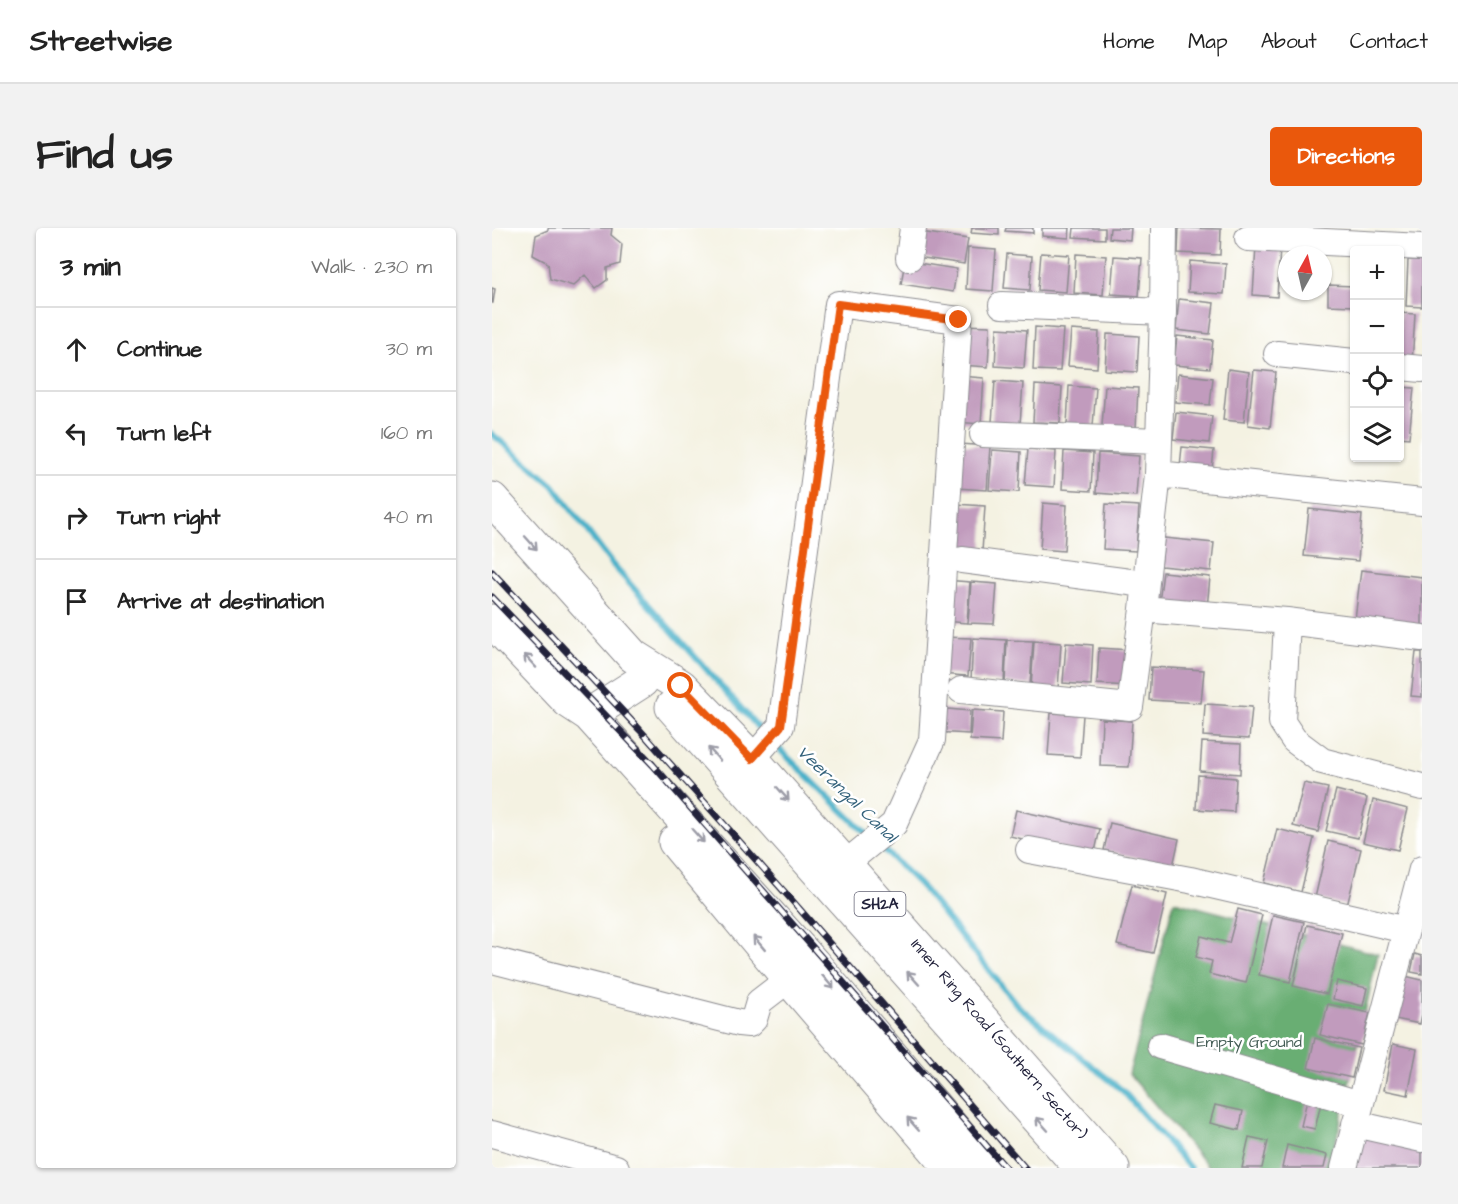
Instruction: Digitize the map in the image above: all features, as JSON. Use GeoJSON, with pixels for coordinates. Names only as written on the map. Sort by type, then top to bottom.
{"type":"FeatureCollection","features":[{"type":"Feature","properties":{"kind":"main road","name":"Inner Ring Road (Southern Sector)"},"geometry":{"type":"LineString","coordinates":[[492,500],[637,668],[1081,1168]]}},
{"type":"Feature","properties":{"kind":"main road"},"geometry":{"type":"LineString","coordinates":[[494,625],[578,708],[813,963],[987,1168]]}},
{"type":"Feature","properties":{"kind":"main road","name":"Inner Ring Road (Southern Sector)"},"geometry":{"type":"LineString","coordinates":[[637,668],[681,686],[764,746],[864,848],[1113,1168]]}},
{"type":"Feature","properties":{"kind":"main road"},"geometry":{"type":"LineString","coordinates":[[578,708],[637,668]]}},
{"type":"Feature","properties":{"kind":"main road"},"geometry":{"type":"LineString","coordinates":[[578,708],[579,726],[789,979],[951,1168]]}},
{"type":"Feature","properties":{"kind":"street"},"geometry":{"type":"LineString","coordinates":[[909,258],[913,228]]}},
{"type":"Feature","properties":{"kind":"street"},"geometry":{"type":"LineString","coordinates":[[961,690],[1130,707],[1158,474],[1164,228]]}},
{"type":"Feature","properties":{"kind":"street"},"geometry":{"type":"LineString","coordinates":[[1248,238],[1422,247]]}},
{"type":"Feature","properties":{"kind":"street"},"geometry":{"type":"LineString","coordinates":[[764,746],[781,726],[838,304],[959,320],[932,740],[894,824],[864,848]]}},
{"type":"Feature","properties":{"kind":"street"},"geometry":{"type":"LineString","coordinates":[[1002,305],[1163,312]]}},
{"type":"Feature","properties":{"kind":"street"},"geometry":{"type":"LineString","coordinates":[[1277,354],[1350,362]]}},
{"type":"Feature","properties":{"kind":"street"},"geometry":{"type":"LineString","coordinates":[[1404,367],[1422,369]]}},
{"type":"Feature","properties":{"kind":"street"},"geometry":{"type":"LineString","coordinates":[[983,434],[1158,441]]}},
{"type":"Feature","properties":{"kind":"street"},"geometry":{"type":"LineString","coordinates":[[1158,474],[1422,502]]}},
{"type":"Feature","properties":{"kind":"street"},"geometry":{"type":"LineString","coordinates":[[962,560],[1145,584]]}},
{"type":"Feature","properties":{"kind":"street"},"geometry":{"type":"LineString","coordinates":[[1143,609],[1287,621],[1422,638]]}},
{"type":"Feature","properties":{"kind":"street"},"geometry":{"type":"LineString","coordinates":[[1287,621],[1282,722],[1294,740],[1322,760],[1422,787]]}},
{"type":"Feature","properties":{"kind":"street"},"geometry":{"type":"LineString","coordinates":[[1029,850],[1190,880],[1406,930]]}},
{"type":"Feature","properties":{"kind":"street"},"geometry":{"type":"LineString","coordinates":[[1344,1168],[1422,869]]}},
{"type":"Feature","properties":{"kind":"street"},"geometry":{"type":"LineString","coordinates":[[492,960],[749,1024],[754,1018],[759,1002],[789,979]]}},
{"type":"Feature","properties":{"kind":"street"},"geometry":{"type":"LineString","coordinates":[[1160,1046],[1358,1114],[1422,1139]]}},
{"type":"Feature","properties":{"kind":"street"},"geometry":{"type":"LineString","coordinates":[[492,1134],[616,1168]]}},
{"type":"Feature","properties":{"kind":"green space","name":"Empty Ground"},"geometry":{"type":"Polygon","coordinates":[[[1174,901],[1378,954],[1330,1168],[1209,1168],[1129,1074],[1174,901]]]}},
{"type":"Feature","properties":{"kind":"building"},"geometry":{"type":"Polygon","coordinates":[[[548,228],[612,228],[611,235],[622,244],[620,264],[607,268],[607,280],[596,288],[585,275],[573,286],[550,279],[548,263],[533,255],[536,235],[548,228]]]}},
{"type":"Feature","properties":{"kind":"building"},"geometry":{"type":"Polygon","coordinates":[[[972,228],[999,228],[999,235],[971,233],[972,228]]]}},
{"type":"Feature","properties":{"kind":"building"},"geometry":{"type":"Polygon","coordinates":[[[1006,228],[1033,228],[1033,233],[1005,231],[1006,228]]]}},
{"type":"Feature","properties":{"kind":"building"},"geometry":{"type":"Polygon","coordinates":[[[1042,228],[1070,228],[1069,238],[1042,236],[1042,228]]]}},
{"type":"Feature","properties":{"kind":"building"},"geometry":{"type":"Polygon","coordinates":[[[1074,228],[1105,228],[1105,239],[1073,237],[1074,228]]]}},
{"type":"Feature","properties":{"kind":"building"},"geometry":{"type":"Polygon","coordinates":[[[1110,228],[1131,228],[1130,240],[1109,238],[1110,228]]]}},
{"type":"Feature","properties":{"kind":"building"},"geometry":{"type":"Polygon","coordinates":[[[1179,228],[1221,229],[1220,255],[1178,253],[1179,228]]]}},
{"type":"Feature","properties":{"kind":"building"},"geometry":{"type":"Polygon","coordinates":[[[920,232],[968,239],[964,264],[917,257],[920,232]]]}},
{"type":"Feature","properties":{"kind":"building"},"geometry":{"type":"Polygon","coordinates":[[[1256,246],[1278,248],[1277,297],[1253,295],[1256,246]]]}},
{"type":"Feature","properties":{"kind":"building"},"geometry":{"type":"Polygon","coordinates":[[[968,248],[996,250],[993,291],[966,289],[968,248]]]}},
{"type":"Feature","properties":{"kind":"building"},"geometry":{"type":"Polygon","coordinates":[[[1041,253],[1069,255],[1066,292],[1038,290],[1041,253]]]}},
{"type":"Feature","properties":{"kind":"building"},"geometry":{"type":"Polygon","coordinates":[[[1007,254],[1032,256],[1030,290],[1004,288],[1007,254]]]}},
{"type":"Feature","properties":{"kind":"building"},"geometry":{"type":"Polygon","coordinates":[[[1076,254],[1106,256],[1103,295],[1074,293],[1076,254]]]}},
{"type":"Feature","properties":{"kind":"building"},"geometry":{"type":"Polygon","coordinates":[[[1114,256],[1142,258],[1139,296],[1111,294],[1114,256]]]}},
{"type":"Feature","properties":{"kind":"building"},"geometry":{"type":"Polygon","coordinates":[[[1408,260],[1422,260],[1422,307],[1406,306],[1408,260]]]}},
{"type":"Feature","properties":{"kind":"building"},"geometry":{"type":"Polygon","coordinates":[[[905,261],[957,269],[953,292],[901,284],[905,261]]]}},
{"type":"Feature","properties":{"kind":"building"},"geometry":{"type":"Polygon","coordinates":[[[1190,261],[1226,264],[1224,294],[1188,292],[1190,261]]]}},
{"type":"Feature","properties":{"kind":"building"},"geometry":{"type":"Polygon","coordinates":[[[1332,285],[1350,286],[1350,306],[1328,305],[1328,300],[1332,300],[1332,285]]]}},
{"type":"Feature","properties":{"kind":"building"},"geometry":{"type":"Polygon","coordinates":[[[492,288],[495,289],[493,303],[492,303],[492,288]]]}},
{"type":"Feature","properties":{"kind":"building"},"geometry":{"type":"Polygon","coordinates":[[[1179,299],[1214,303],[1210,334],[1176,330],[1179,299]]]}},
{"type":"Feature","properties":{"kind":"building"},"geometry":{"type":"Polygon","coordinates":[[[1404,313],[1415,314],[1412,364],[1404,364],[1404,313]]]}},
{"type":"Feature","properties":{"kind":"building"},"geometry":{"type":"Polygon","coordinates":[[[963,325],[990,326],[988,367],[961,365],[963,325]]]}},
{"type":"Feature","properties":{"kind":"building"},"geometry":{"type":"Polygon","coordinates":[[[1035,327],[1063,329],[1060,371],[1033,370],[1035,327]]]}},
{"type":"Feature","properties":{"kind":"building"},"geometry":{"type":"Polygon","coordinates":[[[997,328],[1027,330],[1024,368],[995,366],[997,328]]]}},
{"type":"Feature","properties":{"kind":"building"},"geometry":{"type":"Polygon","coordinates":[[[1071,330],[1099,332],[1097,368],[1068,366],[1071,330]]]}},
{"type":"Feature","properties":{"kind":"building"},"geometry":{"type":"Polygon","coordinates":[[[1107,334],[1139,336],[1137,372],[1105,370],[1107,334]]]}},
{"type":"Feature","properties":{"kind":"building"},"geometry":{"type":"Polygon","coordinates":[[[1177,336],[1213,340],[1210,368],[1174,365],[1177,336]]]}},
{"type":"Feature","properties":{"kind":"building"},"geometry":{"type":"Polygon","coordinates":[[[1228,369],[1249,372],[1244,422],[1223,420],[1228,369]]]}},
{"type":"Feature","properties":{"kind":"building"},"geometry":{"type":"Polygon","coordinates":[[[1254,370],[1276,372],[1270,428],[1248,425],[1254,370]]]}},
{"type":"Feature","properties":{"kind":"building"},"geometry":{"type":"Polygon","coordinates":[[[1178,374],[1213,378],[1210,405],[1175,402],[1178,374]]]}},
{"type":"Feature","properties":{"kind":"building"},"geometry":{"type":"Polygon","coordinates":[[[959,376],[984,378],[981,424],[956,422],[959,376]]]}},
{"type":"Feature","properties":{"kind":"building"},"geometry":{"type":"Polygon","coordinates":[[[995,381],[1023,383],[1020,424],[992,422],[995,381]]]}},
{"type":"Feature","properties":{"kind":"building"},"geometry":{"type":"Polygon","coordinates":[[[1035,385],[1062,387],[1060,423],[1033,422],[1035,385]]]}},
{"type":"Feature","properties":{"kind":"building"},"geometry":{"type":"Polygon","coordinates":[[[1069,386],[1096,388],[1093,426],[1067,425],[1069,386]]]}},
{"type":"Feature","properties":{"kind":"building"},"geometry":{"type":"Polygon","coordinates":[[[1105,386],[1138,388],[1136,428],[1102,426],[1105,386]]]}},
{"type":"Feature","properties":{"kind":"building"},"geometry":{"type":"Polygon","coordinates":[[[1404,387],[1414,388],[1409,438],[1404,437],[1404,387]]]}},
{"type":"Feature","properties":{"kind":"building"},"geometry":{"type":"Polygon","coordinates":[[[1176,412],[1212,416],[1209,443],[1173,439],[1176,412]]]}},
{"type":"Feature","properties":{"kind":"building"},"geometry":{"type":"Polygon","coordinates":[[[959,444],[990,446],[987,490],[956,488],[959,444]]]}},
{"type":"Feature","properties":{"kind":"building"},"geometry":{"type":"Polygon","coordinates":[[[1182,447],[1214,450],[1212,470],[1180,466],[1182,447]]]}},
{"type":"Feature","properties":{"kind":"building"},"geometry":{"type":"Polygon","coordinates":[[[1028,449],[1056,451],[1054,487],[1025,485],[1028,449]]]}},
{"type":"Feature","properties":{"kind":"building"},"geometry":{"type":"Polygon","coordinates":[[[992,450],[1021,452],[1019,492],[989,490],[992,450]]]}},
{"type":"Feature","properties":{"kind":"building"},"geometry":{"type":"Polygon","coordinates":[[[1064,451],[1093,453],[1091,491],[1062,489],[1064,451]]]}},
{"type":"Feature","properties":{"kind":"building"},"geometry":{"type":"Polygon","coordinates":[[[1098,453],[1139,456],[1136,496],[1096,493],[1098,453]]]}},
{"type":"Feature","properties":{"kind":"building"},"geometry":{"type":"Polygon","coordinates":[[[1043,503],[1067,505],[1064,551],[1040,549],[1043,503]]]}},
{"type":"Feature","properties":{"kind":"building"},"geometry":{"type":"Polygon","coordinates":[[[955,504],[985,506],[982,552],[952,550],[955,504]]]}},
{"type":"Feature","properties":{"kind":"building"},"geometry":{"type":"Polygon","coordinates":[[[1106,504],[1139,506],[1136,551],[1103,549],[1106,504]]]}},
{"type":"Feature","properties":{"kind":"building"},"geometry":{"type":"Polygon","coordinates":[[[1309,509],[1362,515],[1358,561],[1304,556],[1309,509]]]}},
{"type":"Feature","properties":{"kind":"building"},"geometry":{"type":"Polygon","coordinates":[[[1164,538],[1214,543],[1211,571],[1161,566],[1164,538]]]}},
{"type":"Feature","properties":{"kind":"building"},"geometry":{"type":"Polygon","coordinates":[[[1361,570],[1422,577],[1422,626],[1355,619],[1361,570]]]}},
{"type":"Feature","properties":{"kind":"building"},"geometry":{"type":"Polygon","coordinates":[[[1163,572],[1210,577],[1207,608],[1159,603],[1163,572]]]}},
{"type":"Feature","properties":{"kind":"building"},"geometry":{"type":"Polygon","coordinates":[[[944,580],[970,582],[967,623],[942,621],[944,580]]]}},
{"type":"Feature","properties":{"kind":"building"},"geometry":{"type":"Polygon","coordinates":[[[971,582],[997,584],[994,624],[968,623],[971,582]]]}},
{"type":"Feature","properties":{"kind":"building"},"geometry":{"type":"Polygon","coordinates":[[[942,637],[971,638],[968,676],[939,674],[942,637]]]}},
{"type":"Feature","properties":{"kind":"building"},"geometry":{"type":"Polygon","coordinates":[[[973,638],[1006,640],[1004,682],[971,680],[973,638]]]}},
{"type":"Feature","properties":{"kind":"building"},"geometry":{"type":"Polygon","coordinates":[[[1007,640],[1033,641],[1030,685],[1005,683],[1007,640]]]}},
{"type":"Feature","properties":{"kind":"building"},"geometry":{"type":"Polygon","coordinates":[[[1034,641],[1061,643],[1058,690],[1031,689],[1034,641]]]}},
{"type":"Feature","properties":{"kind":"building"},"geometry":{"type":"Polygon","coordinates":[[[1066,643],[1093,645],[1091,685],[1063,683],[1066,643]]]}},
{"type":"Feature","properties":{"kind":"building"},"geometry":{"type":"Polygon","coordinates":[[[1099,648],[1130,650],[1128,686],[1097,684],[1099,648]]]}},
{"type":"Feature","properties":{"kind":"building"},"geometry":{"type":"Polygon","coordinates":[[[1416,652],[1422,652],[1422,697],[1411,696],[1416,652]]]}},
{"type":"Feature","properties":{"kind":"building"},"geometry":{"type":"Polygon","coordinates":[[[1151,667],[1204,670],[1201,703],[1149,700],[1151,667]]]}},
{"type":"Feature","properties":{"kind":"building"},"geometry":{"type":"Polygon","coordinates":[[[1205,704],[1252,707],[1249,739],[1203,736],[1205,704]]]}},
{"type":"Feature","properties":{"kind":"building"},"geometry":{"type":"Polygon","coordinates":[[[936,708],[970,711],[969,734],[935,732],[936,708]]]}},
{"type":"Feature","properties":{"kind":"building"},"geometry":{"type":"Polygon","coordinates":[[[972,710],[1003,712],[1001,742],[970,740],[972,710]]]}},
{"type":"Feature","properties":{"kind":"building"},"geometry":{"type":"Polygon","coordinates":[[[1051,713],[1083,715],[1080,757],[1048,755],[1051,713]]]}},
{"type":"Feature","properties":{"kind":"building"},"geometry":{"type":"Polygon","coordinates":[[[1102,719],[1132,721],[1129,767],[1100,766],[1102,719]]]}},
{"type":"Feature","properties":{"kind":"building"},"geometry":{"type":"Polygon","coordinates":[[[1202,742],[1241,744],[1240,774],[1200,771],[1202,742]]]}},
{"type":"Feature","properties":{"kind":"building"},"geometry":{"type":"Polygon","coordinates":[[[1198,775],[1236,778],[1234,812],[1196,809],[1198,775]]]}},
{"type":"Feature","properties":{"kind":"building"},"geometry":{"type":"Polygon","coordinates":[[[1304,783],[1328,788],[1318,832],[1293,826],[1304,783]]]}},
{"type":"Feature","properties":{"kind":"building"},"geometry":{"type":"Polygon","coordinates":[[[1336,790],[1367,798],[1358,838],[1326,831],[1336,790]]]}},
{"type":"Feature","properties":{"kind":"building"},"geometry":{"type":"Polygon","coordinates":[[[1373,800],[1408,809],[1398,850],[1363,842],[1373,800]]]}},
{"type":"Feature","properties":{"kind":"building"},"geometry":{"type":"Polygon","coordinates":[[[1016,810],[1100,829],[1094,856],[1010,836],[1016,810]]]}},
{"type":"Feature","properties":{"kind":"building"},"geometry":{"type":"Polygon","coordinates":[[[1110,823],[1179,839],[1173,866],[1104,850],[1110,823]]]}},
{"type":"Feature","properties":{"kind":"building"},"geometry":{"type":"Polygon","coordinates":[[[1277,829],[1314,838],[1301,892],[1264,883],[1277,829]]]}},
{"type":"Feature","properties":{"kind":"building"},"geometry":{"type":"Polygon","coordinates":[[[1328,841],[1361,849],[1347,906],[1315,898],[1328,841]]]}},
{"type":"Feature","properties":{"kind":"building"},"geometry":{"type":"Polygon","coordinates":[[[1132,885],[1167,894],[1153,953],[1117,945],[1132,885]]]}},
{"type":"Feature","properties":{"kind":"building"},"geometry":{"type":"Polygon","coordinates":[[[1238,909],[1262,915],[1246,983],[1209,974],[1212,961],[1196,957],[1201,936],[1229,943],[1238,909]]]}},
{"type":"Feature","properties":{"kind":"building"},"geometry":{"type":"Polygon","coordinates":[[[1273,915],[1304,922],[1290,982],[1259,975],[1273,915]]]}},
{"type":"Feature","properties":{"kind":"building"},"geometry":{"type":"Polygon","coordinates":[[[1307,925],[1342,933],[1327,994],[1293,986],[1307,925]]]}},
{"type":"Feature","properties":{"kind":"building"},"geometry":{"type":"Polygon","coordinates":[[[1415,954],[1422,956],[1422,974],[1411,972],[1415,954]]]}},
{"type":"Feature","properties":{"kind":"building"},"geometry":{"type":"Polygon","coordinates":[[[1405,976],[1422,980],[1420,1024],[1395,1019],[1405,976]]]}},
{"type":"Feature","properties":{"kind":"building"},"geometry":{"type":"Polygon","coordinates":[[[1337,981],[1367,988],[1363,1006],[1333,999],[1337,981]]]}},
{"type":"Feature","properties":{"kind":"building"},"geometry":{"type":"Polygon","coordinates":[[[1328,1004],[1370,1013],[1362,1045],[1320,1035],[1328,1004]]]}},
{"type":"Feature","properties":{"kind":"building"},"geometry":{"type":"Polygon","coordinates":[[[1315,1038],[1359,1048],[1352,1078],[1308,1068],[1315,1038]]]}},
{"type":"Feature","properties":{"kind":"building"},"geometry":{"type":"Polygon","coordinates":[[[1393,1044],[1417,1049],[1408,1095],[1384,1090],[1393,1044]]]}},
{"type":"Feature","properties":{"kind":"building"},"geometry":{"type":"Polygon","coordinates":[[[1307,1100],[1321,1103],[1315,1129],[1301,1126],[1307,1100]]]}},
{"type":"Feature","properties":{"kind":"building"},"geometry":{"type":"Polygon","coordinates":[[[1215,1105],[1243,1111],[1239,1130],[1210,1123],[1215,1105]]]}},
{"type":"Feature","properties":{"kind":"building"},"geometry":{"type":"Polygon","coordinates":[[[1364,1133],[1422,1148],[1422,1168],[1355,1168],[1364,1133]]]}},
{"type":"Feature","properties":{"kind":"building"},"geometry":{"type":"Polygon","coordinates":[[[1249,1137],[1268,1141],[1262,1168],[1242,1168],[1249,1137]]]}},
{"type":"Feature","properties":{"kind":"building"},"geometry":{"type":"Polygon","coordinates":[[[1287,1145],[1327,1155],[1324,1168],[1282,1168],[1287,1145]]]}},
{"type":"Feature","properties":{"kind":"waterway","name":"Veerangal Canal"},"geometry":{"type":"LineString","coordinates":[[492,434],[553,485],[612,564],[765,735]]}},
{"type":"Feature","properties":{"kind":"waterway","name":"Veerangal Canal"},"geometry":{"type":"LineString","coordinates":[[774,744],[870,837]]}},
{"type":"Feature","properties":{"kind":"waterway","name":"Veerangal Canal"},"geometry":{"type":"LineString","coordinates":[[878,844],[920,885],[1017,1005],[1123,1091],[1190,1168]]}},
{"type":"Feature","properties":{"kind":"railway"},"geometry":{"type":"LineString","coordinates":[[492,572],[640,730],[1025,1168]]}},
{"type":"Feature","properties":{"kind":"railway"},"geometry":{"type":"LineString","coordinates":[[492,597],[653,765],[1006,1168]]}},
{"type":"Feature","properties":{"kind":"route"},"geometry":{"type":"LineString","coordinates":[[681,686],[752,759],[781,726],[838,304],[959,320]]}}]}
